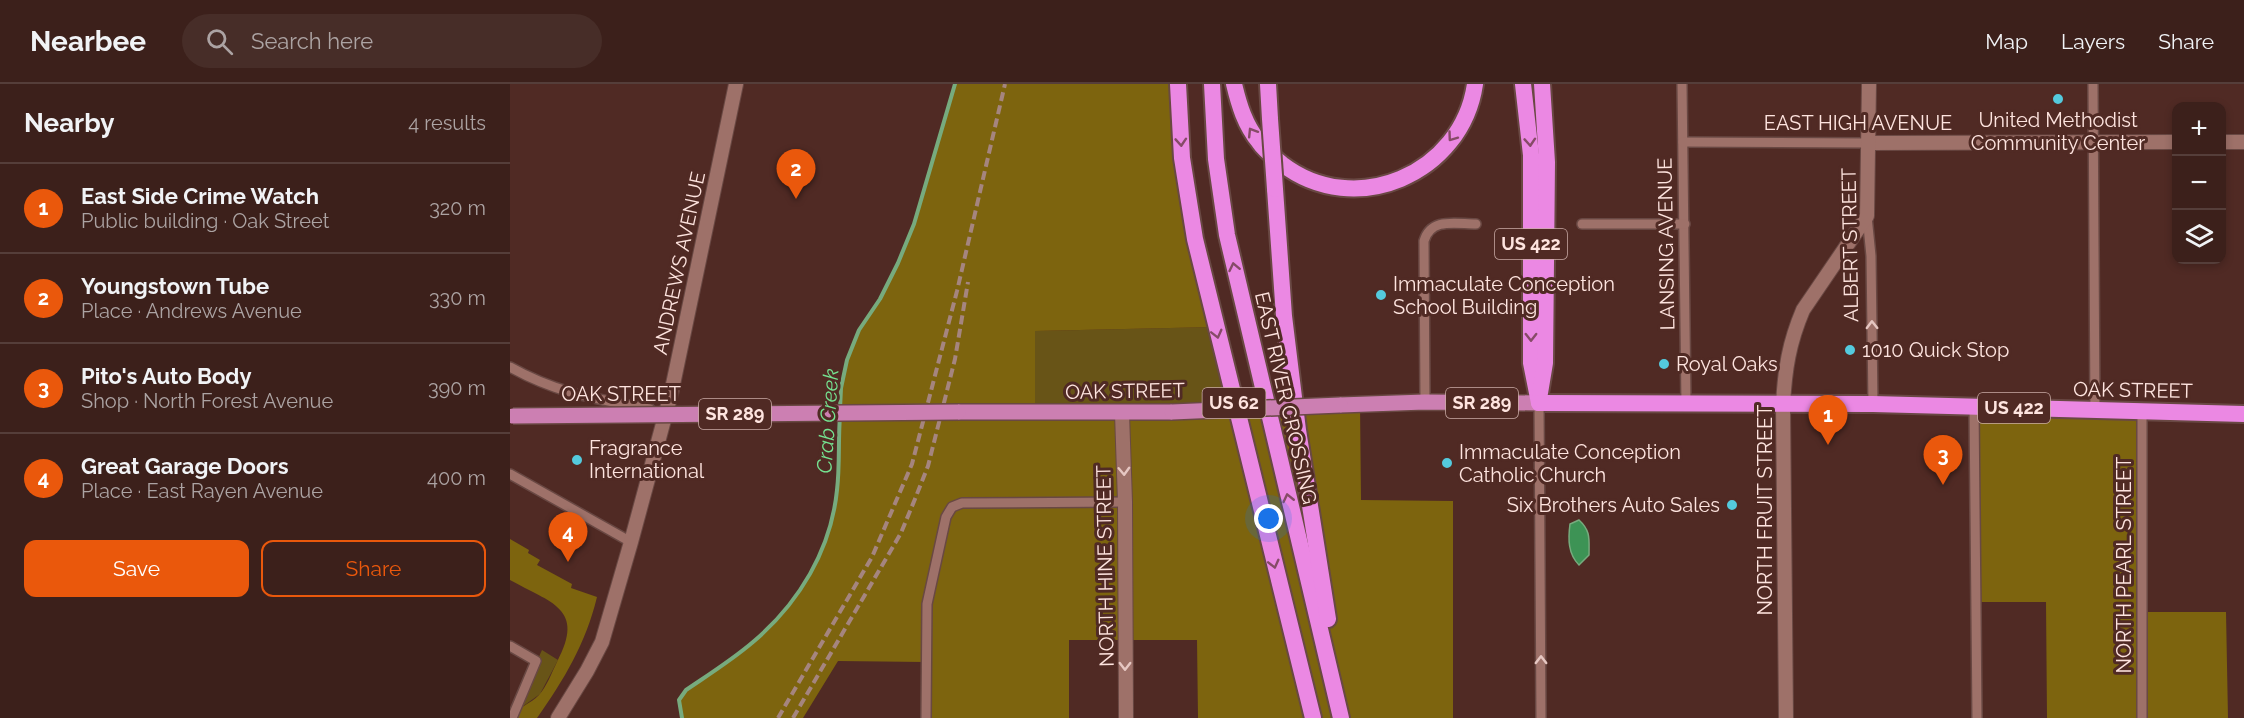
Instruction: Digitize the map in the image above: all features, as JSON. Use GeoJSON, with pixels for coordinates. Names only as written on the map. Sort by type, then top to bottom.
{"type":"FeatureCollection","features":[{"type":"Feature","properties":{"kind":"highway","name":"US 62"},"geometry":{"type":"LineString","coordinates":[[1178,84],[1182,158],[1195,239],[1313,718]]}},
{"type":"Feature","properties":{"kind":"highway","name":"EAST RIVER CROSSING"},"geometry":{"type":"LineString","coordinates":[[1212,84],[1216,159],[1227,235],[1342,718]]}},
{"type":"Feature","properties":{"kind":"highway"},"geometry":{"type":"LineString","coordinates":[[1234,84],[1247,124],[1268,153],[1300,176],[1339,188],[1356,189],[1401,180],[1434,158],[1461,124],[1475,84]]}},
{"type":"Feature","properties":{"kind":"highway"},"geometry":{"type":"LineString","coordinates":[[1268,84],[1284,316],[1297,419],[1342,718]]}},
{"type":"Feature","properties":{"kind":"highway","name":"US 422"},"geometry":{"type":"LineString","coordinates":[[1523,84],[1531,155],[1531,363],[1539,403]]}},
{"type":"Feature","properties":{"kind":"highway","name":"US 422"},"geometry":{"type":"LineString","coordinates":[[1539,403],[1545,363],[1547,162],[1542,84]]}},
{"type":"Feature","properties":{"kind":"highway","name":"OAK STREET"},"geometry":{"type":"LineString","coordinates":[[1539,403],[1873,404],[2244,414]]}},
{"type":"Feature","properties":{"kind":"main road","name":"OAK STREET"},"geometry":{"type":"LineString","coordinates":[[511,416],[958,412],[1122,413],[1425,402],[1539,403]]}},
{"type":"Feature","properties":{"kind":"street","name":"ANDREWS AVENUE"},"geometry":{"type":"LineString","coordinates":[[558,718],[602,642],[631,542],[667,410],[736,84]]}},
{"type":"Feature","properties":{"kind":"street","name":"LANSING AVENUE"},"geometry":{"type":"LineString","coordinates":[[1682,84],[1686,404]]}},
{"type":"Feature","properties":{"kind":"street","name":"ALBERT STREET"},"geometry":{"type":"LineString","coordinates":[[1869,84],[1867,216],[1871,256],[1873,404]]}},
{"type":"Feature","properties":{"kind":"street"},"geometry":{"type":"LineString","coordinates":[[2092,84],[2095,411]]}},
{"type":"Feature","properties":{"kind":"street","name":"EAST HIGH AVENUE"},"geometry":{"type":"LineString","coordinates":[[1683,142],[2172,142]]}},
{"type":"Feature","properties":{"kind":"street"},"geometry":{"type":"LineString","coordinates":[[2226,142],[2244,142]]}},
{"type":"Feature","properties":{"kind":"street","name":"NORTH FRUIT STREET"},"geometry":{"type":"LineString","coordinates":[[1786,718],[1783,404],[1785,368],[1796,326],[1809,301],[1867,216]]}},
{"type":"Feature","properties":{"kind":"street"},"geometry":{"type":"LineString","coordinates":[[1425,402],[1424,240],[1427,231],[1435,225],[1476,224]]}},
{"type":"Feature","properties":{"kind":"street"},"geometry":{"type":"LineString","coordinates":[[1582,224],[1685,224]]}},
{"type":"Feature","properties":{"kind":"street"},"geometry":{"type":"LineString","coordinates":[[510,367],[567,393],[652,410],[667,410]]}},
{"type":"Feature","properties":{"kind":"street"},"geometry":{"type":"LineString","coordinates":[[1539,403],[1541,718]]}},
{"type":"Feature","properties":{"kind":"street"},"geometry":{"type":"LineString","coordinates":[[1974,406],[1977,718]]}},
{"type":"Feature","properties":{"kind":"street","name":"NORTH PEARL STREET"},"geometry":{"type":"LineString","coordinates":[[2142,412],[2142,718]]}},
{"type":"Feature","properties":{"kind":"street","name":"NORTH HINE STREET"},"geometry":{"type":"LineString","coordinates":[[1122,413],[1125,502],[1126,718]]}},
{"type":"Feature","properties":{"kind":"street"},"geometry":{"type":"LineString","coordinates":[[510,474],[631,542]]}},
{"type":"Feature","properties":{"kind":"street"},"geometry":{"type":"LineString","coordinates":[[926,718],[927,604],[946,517],[952,507],[962,502],[1125,502]]}},
{"type":"Feature","properties":{"kind":"street"},"geometry":{"type":"LineString","coordinates":[[510,646],[536,661],[512,718]]}},
{"type":"Feature","properties":{"kind":"shaded area"},"geometry":{"type":"Polygon","coordinates":[[[955,84],[1178,84],[1215,327],[1035,331],[1035,413],[1360,404],[1361,500],[1453,501],[1453,718],[1198,718],[1197,640],[1069,640],[1069,718],[926,718],[925,662],[838,661],[803,718],[682,718],[679,700],[686,690],[736,655],[769,628],[798,593],[821,554],[835,511],[838,488],[839,406],[843,373],[853,345],[886,286],[908,237],[955,84]]]}},
{"type":"Feature","properties":{"kind":"shaded area"},"geometry":{"type":"Polygon","coordinates":[[[1215,327],[1236,411],[1035,413],[1035,331],[1215,327]]]}},
{"type":"Feature","properties":{"kind":"shaded area"},"geometry":{"type":"Polygon","coordinates":[[[1974,406],[2142,412],[2143,612],[2226,612],[2228,718],[2047,718],[2046,602],[1976,602],[1974,406]]]}},
{"type":"Feature","properties":{"kind":"shaded area"},"geometry":{"type":"Polygon","coordinates":[[[1579,520],[1587,532],[1589,555],[1579,565],[1571,551],[1569,535],[1570,524],[1579,520]]]}},
{"type":"Feature","properties":{"kind":"shaded area"},"geometry":{"type":"Polygon","coordinates":[[[510,539],[529,550],[528,553],[540,560],[537,565],[572,584],[571,588],[597,597],[587,630],[573,660],[537,718],[512,718],[539,695],[565,644],[568,630],[566,618],[560,609],[510,580],[510,539]]]}},
{"type":"Feature","properties":{"kind":"shaded area"},"geometry":{"type":"Polygon","coordinates":[[[542,650],[558,660],[540,694],[510,718],[510,710],[514,712],[542,650]]]}},
{"type":"Feature","properties":{"kind":"waterway","name":"Crab Creek"},"geometry":{"type":"LineString","coordinates":[[840,409],[841,388],[847,360],[859,330],[880,299],[898,263],[914,224],[955,84]]}},
{"type":"Feature","properties":{"kind":"waterway","name":"Crab Creek"},"geometry":{"type":"LineString","coordinates":[[682,718],[679,700],[686,690],[737,655],[770,627],[798,593],[810,574],[828,534],[834,512],[838,481],[840,416]]}},
{"type":"Feature","properties":{"kind":"railway"},"geometry":{"type":"LineString","coordinates":[[778,718],[872,557],[912,464],[957,291],[1005,84]]}},
{"type":"Feature","properties":{"kind":"railway"},"geometry":{"type":"LineString","coordinates":[[793,718],[901,533],[915,499],[928,466],[955,359],[968,282]]}},
{"type":"Feature","properties":{"kind":"place","name":"United Methodist Community Center"},"geometry":{"type":"Point","coordinates":[2058,99]}},
{"type":"Feature","properties":{"kind":"place","name":"Youngstown Tube"},"geometry":{"type":"Point","coordinates":[796,199]}},
{"type":"Feature","properties":{"kind":"place","name":"Immaculate Conception School Building"},"geometry":{"type":"Point","coordinates":[1381,295]}},
{"type":"Feature","properties":{"kind":"place","name":"1010 Quick Stop"},"geometry":{"type":"Point","coordinates":[1850,350]}},
{"type":"Feature","properties":{"kind":"place","name":"Royal Oaks"},"geometry":{"type":"Point","coordinates":[1664,364]}},
{"type":"Feature","properties":{"kind":"place","name":"East Side Crime Watch"},"geometry":{"type":"Point","coordinates":[1828,445]}},
{"type":"Feature","properties":{"kind":"place","name":"Fragrance International"},"geometry":{"type":"Point","coordinates":[577,460]}},
{"type":"Feature","properties":{"kind":"place","name":"Immaculate Conception Catholic Church"},"geometry":{"type":"Point","coordinates":[1447,463]}},
{"type":"Feature","properties":{"kind":"place","name":"Pito's Auto Body"},"geometry":{"type":"Point","coordinates":[1943,485]}},
{"type":"Feature","properties":{"kind":"place","name":"Six Brothers Auto Sales"},"geometry":{"type":"Point","coordinates":[1732,505]}},
{"type":"Feature","properties":{"kind":"place","name":"Great Garage Doors"},"geometry":{"type":"Point","coordinates":[568,562]}}]}
